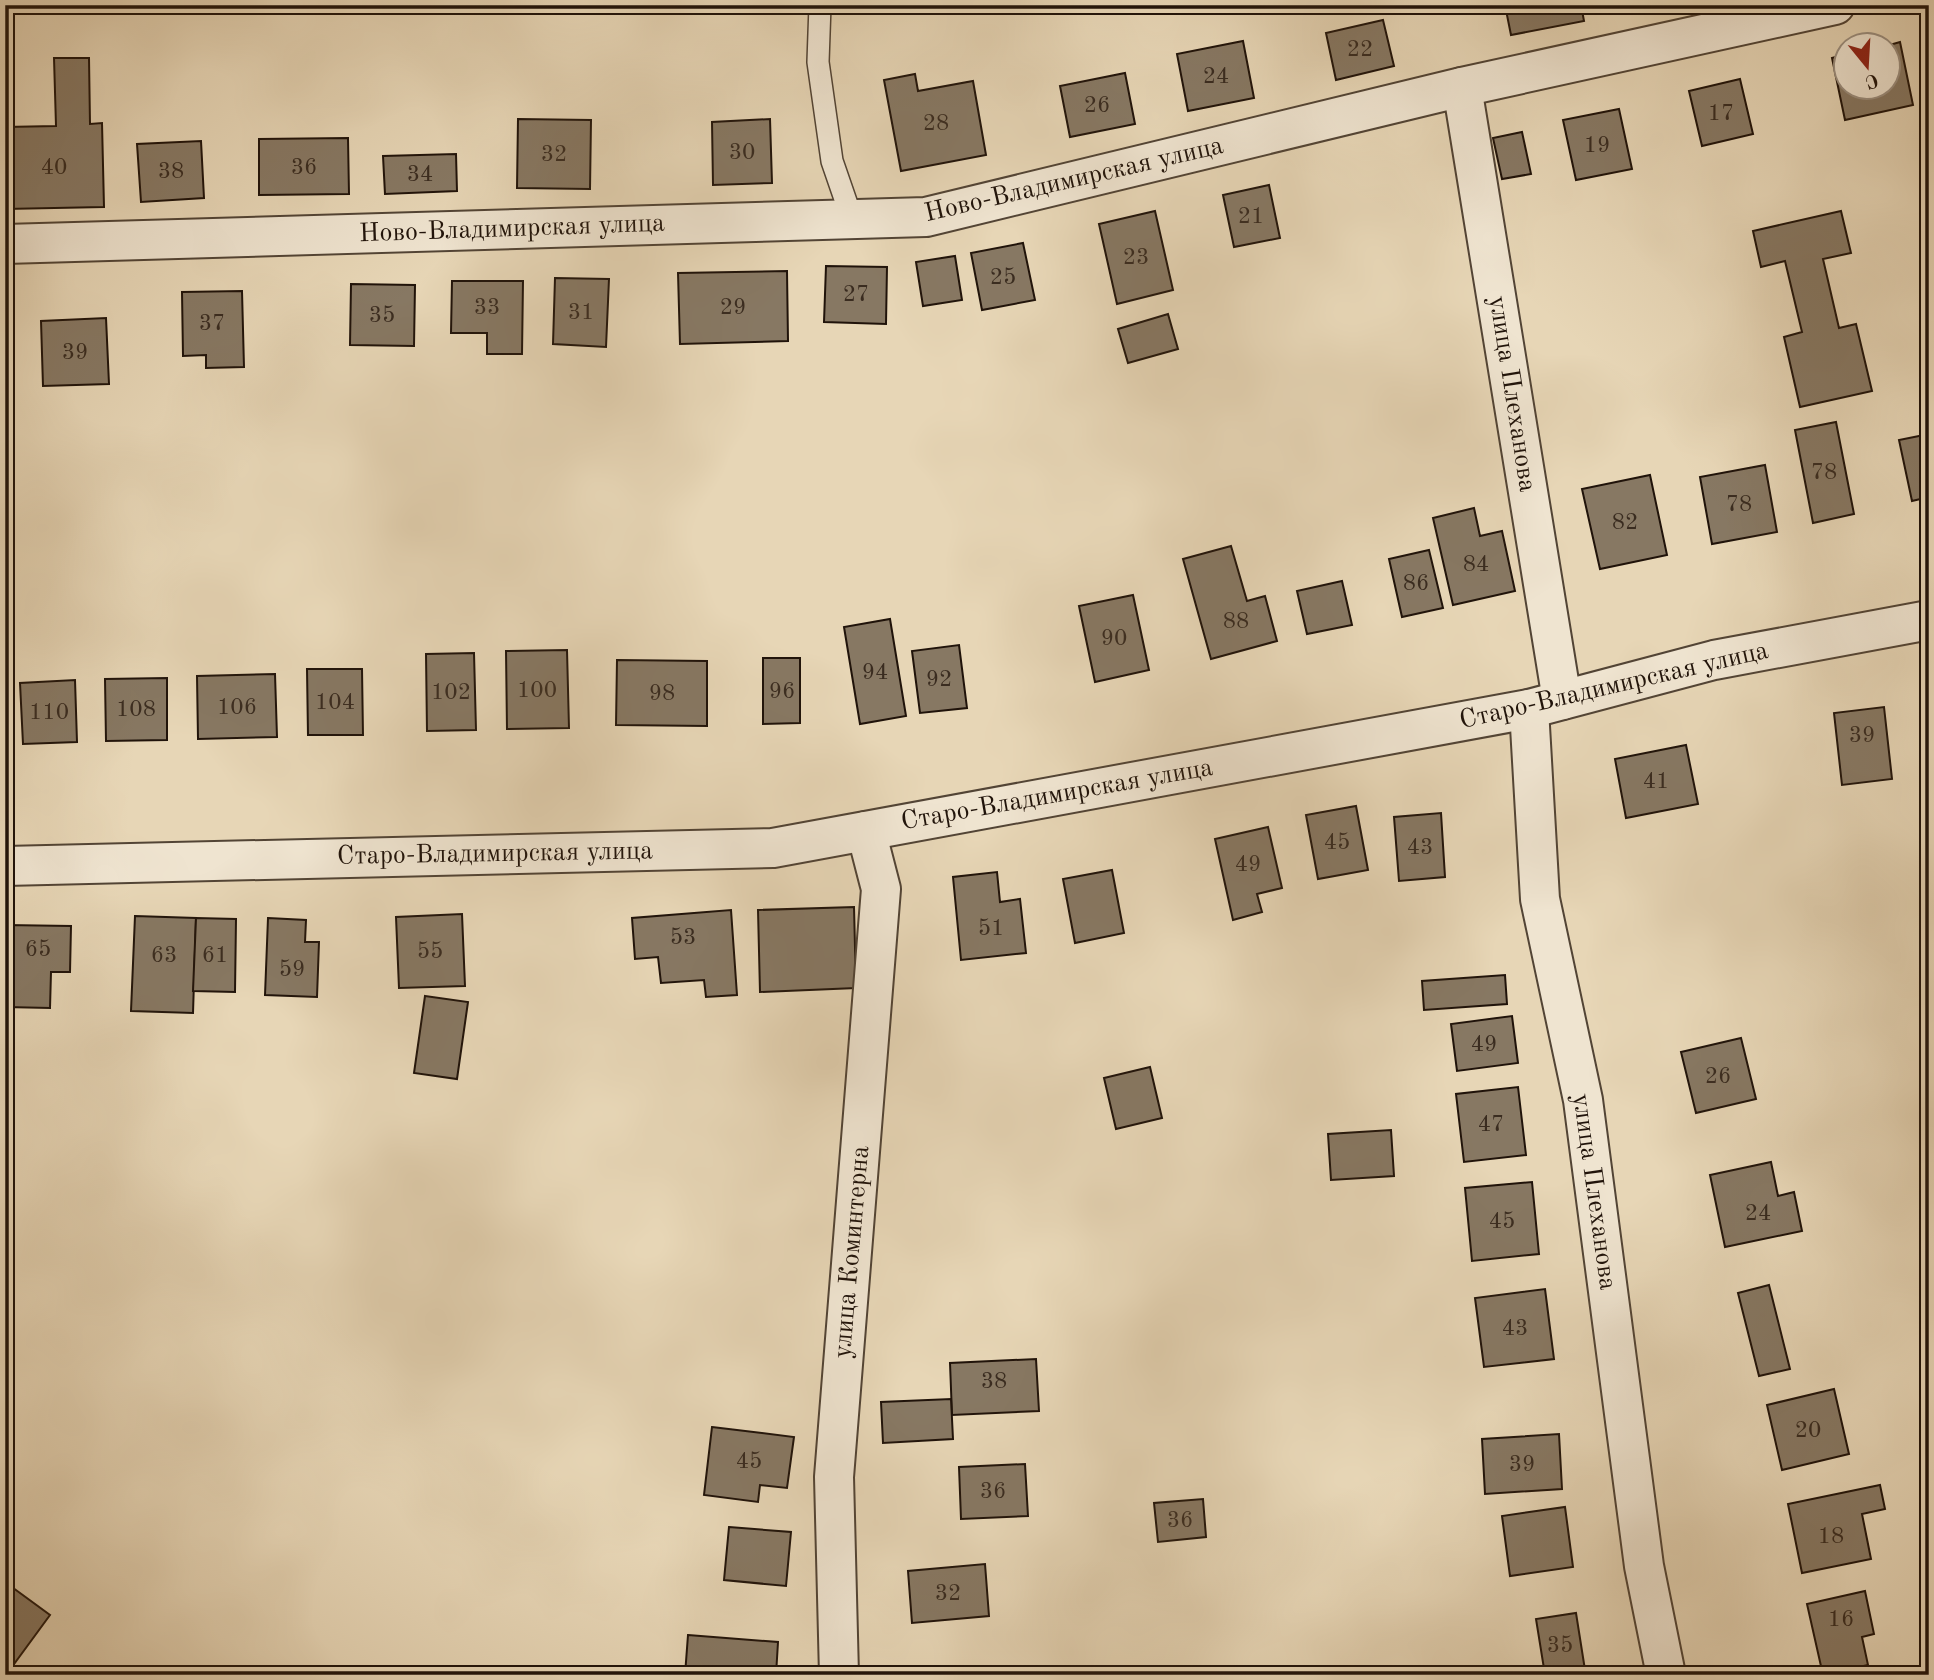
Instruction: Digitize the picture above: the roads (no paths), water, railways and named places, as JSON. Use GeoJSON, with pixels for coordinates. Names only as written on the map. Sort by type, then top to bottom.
{"type":"FeatureCollection","features":[{"type":"Feature","properties":{"kind":"street","name":"Ново-Владимирская улица"},"geometry":{"type":"LineString","coordinates":[[5,244],[926,217],[1462,87],[1835,5]]}},
{"type":"Feature","properties":{"kind":"street","name":"улица Плеханова"},"geometry":{"type":"LineString","coordinates":[[1462,87],[1545,704],[1540,899],[1583,1100],[1644,1566],[1666,1675]]}},
{"type":"Feature","properties":{"kind":"street","name":"Старо-Владимирская улица"},"geometry":{"type":"LineString","coordinates":[[5,866],[773,848],[1545,704],[1714,660],[1929,620]]}},
{"type":"Feature","properties":{"kind":"street","name":"улица Коминтерна"},"geometry":{"type":"LineString","coordinates":[[839,1675],[834,1477],[881,889],[866,831]]}},
{"type":"Feature","properties":{"kind":"lane"},"geometry":{"type":"LineString","coordinates":[[820,5],[818,62],[832,161],[852,219]]}}]}
